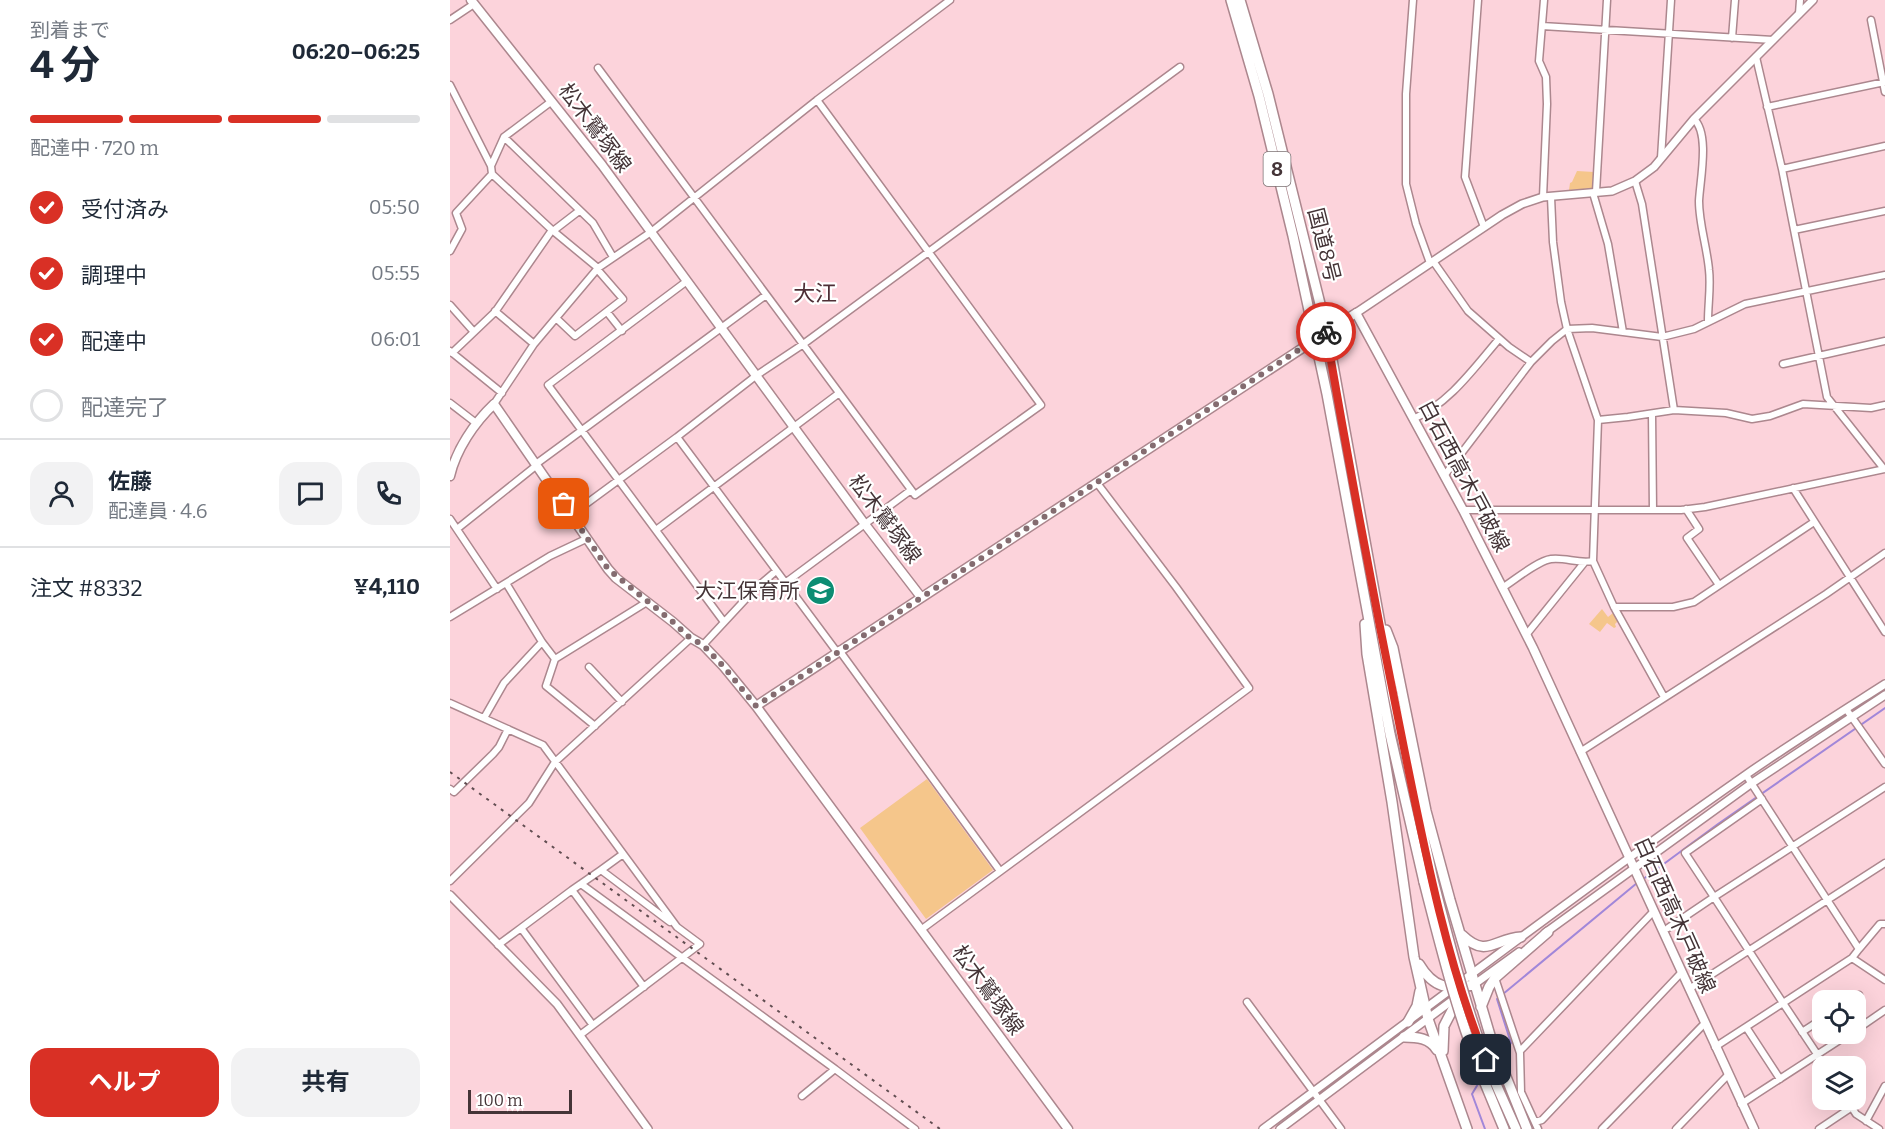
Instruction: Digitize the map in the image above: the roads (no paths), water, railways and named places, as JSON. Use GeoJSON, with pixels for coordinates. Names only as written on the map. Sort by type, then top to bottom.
{"type":"FeatureCollection","features":[{"type":"Feature","properties":{"kind":"highway","name":"国道8号"},"geometry":{"type":"LineString","coordinates":[[1231,0],[1259,96],[1316,339],[1390,734],[1428,881],[1504,1129]]}},
{"type":"Feature","properties":{"kind":"highway","name":"国道8号"},"geometry":{"type":"LineString","coordinates":[[1240,0],[1268,94],[1326,332],[1428,881]]}},
{"type":"Feature","properties":{"kind":"highway"},"geometry":{"type":"LineString","coordinates":[[1362,578],[1367,654],[1392,802],[1414,957],[1428,1019],[1467,1129]]}},
{"type":"Feature","properties":{"kind":"highway"},"geometry":{"type":"LineString","coordinates":[[1376,605],[1393,648],[1426,811],[1474,985],[1492,1042],[1531,1126]]}},
{"type":"Feature","properties":{"kind":"highway"},"geometry":{"type":"LineString","coordinates":[[1482,1007],[1495,978],[1548,932]]}},
{"type":"Feature","properties":{"kind":"highway"},"geometry":{"type":"LineString","coordinates":[[1461,933],[1478,946],[1489,947],[1512,937],[1521,937]]}},
{"type":"Feature","properties":{"kind":"highway"},"geometry":{"type":"LineString","coordinates":[[1414,957],[1431,981],[1451,988],[1474,985]]}},
{"type":"Feature","properties":{"kind":"highway"},"geometry":{"type":"LineString","coordinates":[[1408,1022],[1417,1006],[1421,987]]}},
{"type":"Feature","properties":{"kind":"highway"},"geometry":{"type":"LineString","coordinates":[[1444,1063],[1444,1026],[1462,993]]}},
{"type":"Feature","properties":{"kind":"highway"},"geometry":{"type":"LineString","coordinates":[[1404,1037],[1417,1036],[1427,1040],[1434,1045],[1444,1063]]}},
{"type":"Feature","properties":{"kind":"highway","name":"国道8号"},"geometry":{"type":"LineString","coordinates":[[1487,1074],[1516,1129]]}},
{"type":"Feature","properties":{"kind":"main road","name":"松木鷲塚線"},"geometry":{"type":"LineString","coordinates":[[473,2],[552,101],[651,232],[758,375],[864,523],[921,597]]}},
{"type":"Feature","properties":{"kind":"main road"},"geometry":{"type":"LineString","coordinates":[[450,476],[453,463],[476,423],[494,404],[608,569],[690,638],[703,645],[756,706],[1354,315]]}},
{"type":"Feature","properties":{"kind":"main road","name":"白石西高木戸破線"},"geometry":{"type":"LineString","coordinates":[[1354,315],[1463,510],[1526,635],[1754,1129]]}},
{"type":"Feature","properties":{"kind":"main road","name":"松木鷲塚線"},"geometry":{"type":"LineString","coordinates":[[756,706],[1068,1129]]}},
{"type":"Feature","properties":{"kind":"street"},"geometry":{"type":"LineString","coordinates":[[494,404],[534,344],[597,268],[651,232],[817,100],[950,0]]}},
{"type":"Feature","properties":{"kind":"street"},"geometry":{"type":"LineString","coordinates":[[1413,0],[1406,94],[1406,184],[1416,224],[1432,262],[1468,311],[1530,363]]}},
{"type":"Feature","properties":{"kind":"street"},"geometry":{"type":"LineString","coordinates":[[1478,0],[1465,177],[1484,227]]}},
{"type":"Feature","properties":{"kind":"street"},"geometry":{"type":"LineString","coordinates":[[1544,0],[1539,61],[1546,77],[1547,197],[1561,302],[1598,420],[1593,561],[1614,607],[1664,697]]}},
{"type":"Feature","properties":{"kind":"street"},"geometry":{"type":"LineString","coordinates":[[1606,0],[1594,192],[1608,244],[1623,332]]}},
{"type":"Feature","properties":{"kind":"street"},"geometry":{"type":"LineString","coordinates":[[1661,159],[1671,0]]}},
{"type":"Feature","properties":{"kind":"street"},"geometry":{"type":"LineString","coordinates":[[1732,38],[1735,0]]}},
{"type":"Feature","properties":{"kind":"street"},"geometry":{"type":"LineString","coordinates":[[1799,15],[1800,0]]}},
{"type":"Feature","properties":{"kind":"street"},"geometry":{"type":"LineString","coordinates":[[1354,315],[1522,204],[1547,197],[1612,191],[1635,181],[1661,159],[1694,119],[1813,0]]}},
{"type":"Feature","properties":{"kind":"street"},"geometry":{"type":"LineString","coordinates":[[450,20],[473,2]]}},
{"type":"Feature","properties":{"kind":"street"},"geometry":{"type":"LineString","coordinates":[[1870,20],[1885,92]]}},
{"type":"Feature","properties":{"kind":"street"},"geometry":{"type":"LineString","coordinates":[[1542,26],[1773,40]]}},
{"type":"Feature","properties":{"kind":"street"},"geometry":{"type":"LineString","coordinates":[[1463,510],[1686,509],[1885,469],[1827,397],[1782,169],[1756,57]]}},
{"type":"Feature","properties":{"kind":"street"},"geometry":{"type":"LineString","coordinates":[[571,515],[758,375],[1180,67]]}},
{"type":"Feature","properties":{"kind":"street"},"geometry":{"type":"LineString","coordinates":[[598,68],[915,495],[1041,405],[817,100]]}},
{"type":"Feature","properties":{"kind":"street"},"geometry":{"type":"LineString","coordinates":[[1767,107],[1884,82]]}},
{"type":"Feature","properties":{"kind":"street"},"geometry":{"type":"LineString","coordinates":[[450,85],[491,166],[492,174],[597,268],[623,299],[575,336],[556,318]]}},
{"type":"Feature","properties":{"kind":"street"},"geometry":{"type":"LineString","coordinates":[[491,166],[504,137],[552,101]]}},
{"type":"Feature","properties":{"kind":"street"},"geometry":{"type":"LineString","coordinates":[[1694,119],[1701,128],[1703,169],[1699,202],[1709,271],[1708,321]]}},
{"type":"Feature","properties":{"kind":"street"},"geometry":{"type":"LineString","coordinates":[[504,137],[593,223],[613,257]]}},
{"type":"Feature","properties":{"kind":"street"},"geometry":{"type":"LineString","coordinates":[[1782,169],[1885,146]]}},
{"type":"Feature","properties":{"kind":"street"},"geometry":{"type":"LineString","coordinates":[[450,251],[462,229],[456,213],[492,174]]}},
{"type":"Feature","properties":{"kind":"street"},"geometry":{"type":"LineString","coordinates":[[1635,181],[1642,204],[1674,410]]}},
{"type":"Feature","properties":{"kind":"street"},"geometry":{"type":"LineString","coordinates":[[502,393],[451,352],[495,311],[552,230],[579,211]]}},
{"type":"Feature","properties":{"kind":"street"},"geometry":{"type":"LineString","coordinates":[[1794,230],[1885,211]]}},
{"type":"Feature","properties":{"kind":"street"},"geometry":{"type":"LineString","coordinates":[[1444,476],[1530,363],[1568,329],[1592,328],[1662,337],[1694,329],[1745,304],[1885,274]]}},
{"type":"Feature","properties":{"kind":"street"},"geometry":{"type":"LineString","coordinates":[[687,281],[548,385],[723,622]]}},
{"type":"Feature","properties":{"kind":"street"},"geometry":{"type":"LineString","coordinates":[[457,529],[537,465],[766,295]]}},
{"type":"Feature","properties":{"kind":"street"},"geometry":{"type":"LineString","coordinates":[[450,305],[474,332]]}},
{"type":"Feature","properties":{"kind":"street"},"geometry":{"type":"LineString","coordinates":[[495,311],[534,344]]}},
{"type":"Feature","properties":{"kind":"street"},"geometry":{"type":"LineString","coordinates":[[607,312],[622,331]]}},
{"type":"Feature","properties":{"kind":"street"},"geometry":{"type":"LineString","coordinates":[[1413,419],[1424,415],[1445,399],[1499,339]]}},
{"type":"Feature","properties":{"kind":"street"},"geometry":{"type":"LineString","coordinates":[[1783,364],[1885,341]]}},
{"type":"Feature","properties":{"kind":"street"},"geometry":{"type":"LineString","coordinates":[[656,530],[838,394]]}},
{"type":"Feature","properties":{"kind":"street"},"geometry":{"type":"LineString","coordinates":[[450,403],[476,423]]}},
{"type":"Feature","properties":{"kind":"street"},"geometry":{"type":"LineString","coordinates":[[1598,420],[1674,410],[1726,413],[1752,418],[1770,416],[1803,404],[1871,408],[1885,405]]}},
{"type":"Feature","properties":{"kind":"street"},"geometry":{"type":"LineString","coordinates":[[1652,414],[1653,510]]}},
{"type":"Feature","properties":{"kind":"street"},"geometry":{"type":"LineString","coordinates":[[677,437],[1000,871]]}},
{"type":"Feature","properties":{"kind":"street"},"geometry":{"type":"LineString","coordinates":[[922,929],[1249,688],[1176,586],[1097,483]]}},
{"type":"Feature","properties":{"kind":"street"},"geometry":{"type":"LineString","coordinates":[[1793,488],[1885,632]]}},
{"type":"Feature","properties":{"kind":"street"},"geometry":{"type":"LineString","coordinates":[[785,583],[911,490]]}},
{"type":"Feature","properties":{"kind":"street"},"geometry":{"type":"LineString","coordinates":[[1686,509],[1699,530],[1687,538],[1719,585]]}},
{"type":"Feature","properties":{"kind":"street"},"geometry":{"type":"LineString","coordinates":[[450,519],[497,589]]}},
{"type":"Feature","properties":{"kind":"street"},"geometry":{"type":"LineString","coordinates":[[1614,607],[1673,607],[1694,602],[1814,522]]}},
{"type":"Feature","properties":{"kind":"street"},"geometry":{"type":"LineString","coordinates":[[450,617],[471,602],[486,597],[550,556],[586,539]]}},
{"type":"Feature","properties":{"kind":"street"},"geometry":{"type":"LineString","coordinates":[[1580,752],[1826,594],[1885,553]]}},
{"type":"Feature","properties":{"kind":"street"},"geometry":{"type":"LineString","coordinates":[[1502,588],[1544,561],[1570,559],[1584,563],[1593,561]]}},
{"type":"Feature","properties":{"kind":"street"},"geometry":{"type":"LineString","coordinates":[[1526,635],[1584,563]]}},
{"type":"Feature","properties":{"kind":"street"},"geometry":{"type":"LineString","coordinates":[[703,645],[755,589],[776,571]]}},
{"type":"Feature","properties":{"kind":"street"},"geometry":{"type":"LineString","coordinates":[[506,583],[555,659]]}},
{"type":"Feature","properties":{"kind":"street"},"geometry":{"type":"LineString","coordinates":[[595,726],[546,686],[555,659],[647,602]]}},
{"type":"Feature","properties":{"kind":"street"},"geometry":{"type":"LineString","coordinates":[[450,881],[529,803],[555,762],[690,638]]}},
{"type":"Feature","properties":{"kind":"street"},"geometry":{"type":"LineString","coordinates":[[484,718],[504,683],[542,642]]}},
{"type":"Feature","properties":{"kind":"street"},"geometry":{"type":"LineString","coordinates":[[589,667],[622,702]]}},
{"type":"Feature","properties":{"kind":"street"},"geometry":{"type":"LineString","coordinates":[[1263,1129],[1629,858],[1746,775],[1885,684]]}},
{"type":"Feature","properties":{"kind":"street"},"geometry":{"type":"LineString","coordinates":[[1280,1129],[1462,993],[1752,783],[1885,695]]}},
{"type":"Feature","properties":{"kind":"street"},"geometry":{"type":"LineString","coordinates":[[450,711],[453,704],[543,745],[677,927]]}},
{"type":"Feature","properties":{"kind":"street"},"geometry":{"type":"LineString","coordinates":[[1846,709],[1885,764]]}},
{"type":"Feature","properties":{"kind":"street"},"geometry":{"type":"LineString","coordinates":[[450,789],[454,792],[493,754],[508,729]]}},
{"type":"Feature","properties":{"kind":"street"},"geometry":{"type":"LineString","coordinates":[[1746,775],[1859,949]]}},
{"type":"Feature","properties":{"kind":"street"},"geometry":{"type":"LineString","coordinates":[[1668,928],[1885,787]]}},
{"type":"Feature","properties":{"kind":"street"},"geometry":{"type":"LineString","coordinates":[[1762,799],[1685,853],[1817,1055]]}},
{"type":"Feature","properties":{"kind":"street"},"geometry":{"type":"LineString","coordinates":[[498,945],[623,854]]}},
{"type":"Feature","properties":{"kind":"street"},"geometry":{"type":"LineString","coordinates":[[1689,989],[1885,863]]}},
{"type":"Feature","properties":{"kind":"street"},"geometry":{"type":"LineString","coordinates":[[580,1035],[700,944],[601,870]]}},
{"type":"Feature","properties":{"kind":"street"},"geometry":{"type":"LineString","coordinates":[[580,884],[915,1129]]}},
{"type":"Feature","properties":{"kind":"street"},"geometry":{"type":"LineString","coordinates":[[572,890],[644,987]]}},
{"type":"Feature","properties":{"kind":"street"},"geometry":{"type":"LineString","coordinates":[[450,895],[557,1004],[648,1129]]}},
{"type":"Feature","properties":{"kind":"street"},"geometry":{"type":"LineString","coordinates":[[1520,1051],[1653,912]]}},
{"type":"Feature","properties":{"kind":"street"},"geometry":{"type":"LineString","coordinates":[[1715,1047],[1852,958],[1880,924],[1885,924]]}},
{"type":"Feature","properties":{"kind":"street"},"geometry":{"type":"LineString","coordinates":[[521,928],[592,1024]]}},
{"type":"Feature","properties":{"kind":"street"},"geometry":{"type":"LineString","coordinates":[[1852,958],[1885,981]]}},
{"type":"Feature","properties":{"kind":"street"},"geometry":{"type":"LineString","coordinates":[[1531,1126],[1542,1120],[1681,973]]}},
{"type":"Feature","properties":{"kind":"street"},"geometry":{"type":"LineString","coordinates":[[1495,978],[1520,1051],[1521,1092],[1531,1126]]}},
{"type":"Feature","properties":{"kind":"street"},"geometry":{"type":"LineString","coordinates":[[1247,1002],[1341,1129]]}},
{"type":"Feature","properties":{"kind":"street"},"geometry":{"type":"LineString","coordinates":[[1866,1023],[1885,1010]]}},
{"type":"Feature","properties":{"kind":"street"},"geometry":{"type":"LineString","coordinates":[[1602,1129],[1705,1023]]}},
{"type":"Feature","properties":{"kind":"street"},"geometry":{"type":"LineString","coordinates":[[1802,1032],[1812,1025]]}},
{"type":"Feature","properties":{"kind":"street"},"geometry":{"type":"LineString","coordinates":[[1746,1027],[1780,1079]]}},
{"type":"Feature","properties":{"kind":"street"},"geometry":{"type":"LineString","coordinates":[[1741,1104],[1834,1044]]}},
{"type":"Feature","properties":{"kind":"street"},"geometry":{"type":"LineString","coordinates":[[802,1096],[835,1070]]}},
{"type":"Feature","properties":{"kind":"street"},"geometry":{"type":"LineString","coordinates":[[1676,1129],[1728,1075]]}},
{"type":"Feature","properties":{"kind":"street"},"geometry":{"type":"LineString","coordinates":[[1866,1120],[1885,1086]]}},
{"type":"Feature","properties":{"kind":"street"},"geometry":{"type":"LineString","coordinates":[[1819,1129],[1848,1110]]}},
{"type":"Feature","properties":{"kind":"street"},"geometry":{"type":"LineString","coordinates":[[1854,1110],[1856,1114],[1879,1129]]}},
{"type":"Feature","properties":{"kind":"street"},"geometry":{"type":"LineString","coordinates":[[1531,1126],[1538,1129]]}},
{"type":"Feature","properties":{"kind":"waterway"},"geometry":{"type":"LineString","coordinates":[[1642,880],[1718,824],[1885,708]]}},
{"type":"Feature","properties":{"kind":"waterway"},"geometry":{"type":"LineString","coordinates":[[1500,1057],[1511,1043],[1497,999],[1637,883]]}},
{"type":"Feature","properties":{"kind":"waterway"},"geometry":{"type":"LineString","coordinates":[[1481,1079],[1472,1094],[1485,1129]]}},
{"type":"Feature","properties":{"kind":"railway"},"geometry":{"type":"LineString","coordinates":[[450,772],[940,1129]]}},
{"type":"Feature","properties":{"kind":"place","name":"大江保育所"},"geometry":{"type":"Point","coordinates":[821,591]}},
{"type":"Feature","properties":{"kind":"district","name":"大江"},"geometry":{"type":"Point","coordinates":[815,293]}}]}
